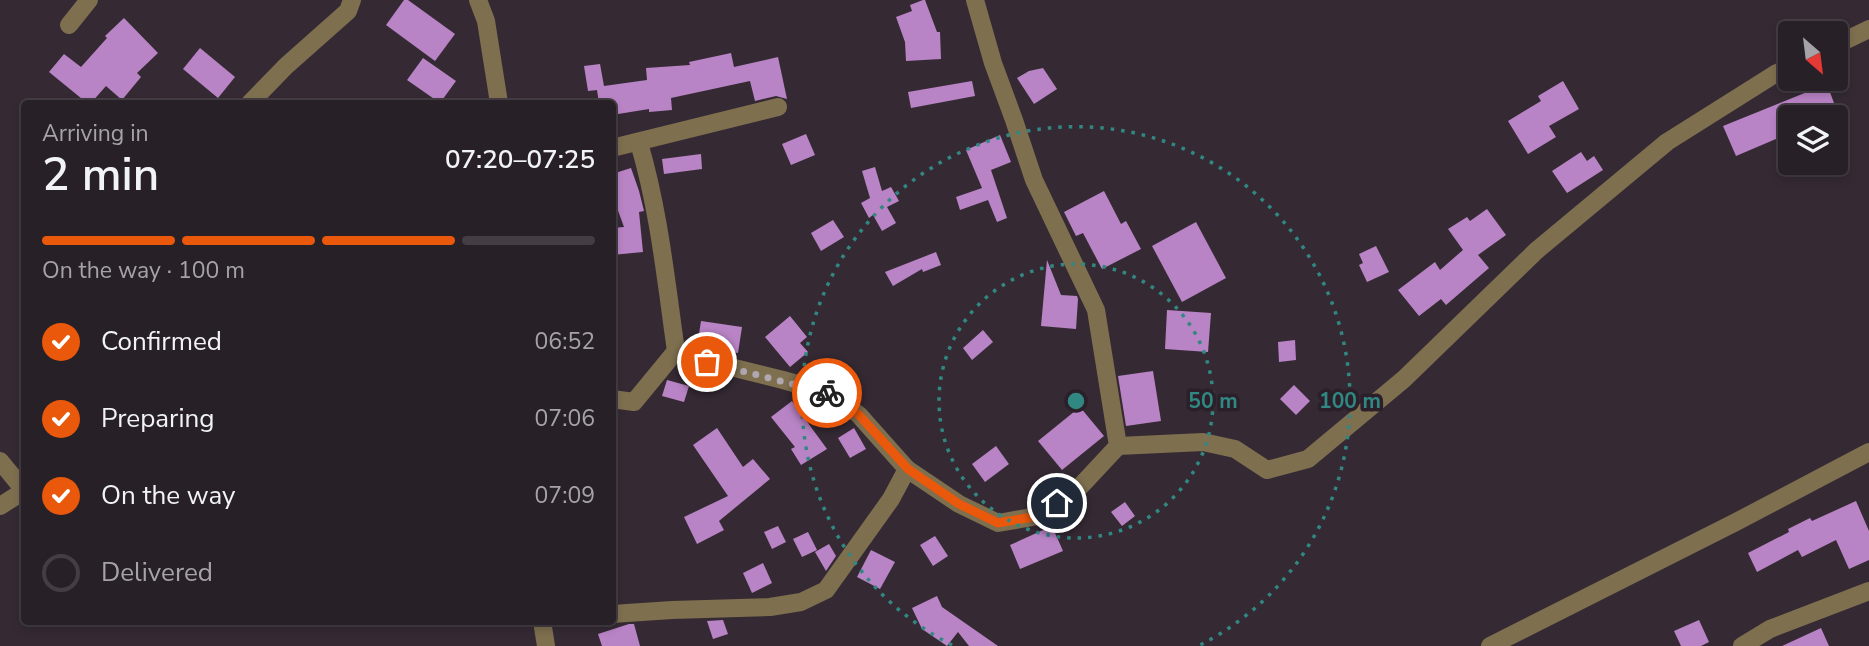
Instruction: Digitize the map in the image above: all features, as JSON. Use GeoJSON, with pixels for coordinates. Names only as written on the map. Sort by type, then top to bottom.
{"type":"FeatureCollection","features":[{"type":"Feature","properties":{"kind":"street"},"geometry":{"type":"LineString","coordinates":[[69,25],[89,0]]}},
{"type":"Feature","properties":{"kind":"street"},"geometry":{"type":"LineString","coordinates":[[253,100],[348,10],[352,0]]}},
{"type":"Feature","properties":{"kind":"street"},"geometry":{"type":"LineString","coordinates":[[478,0],[486,21],[499,100]]}},
{"type":"Feature","properties":{"kind":"street"},"geometry":{"type":"LineString","coordinates":[[975,0],[993,63],[1034,180],[1096,310],[1118,446]]}},
{"type":"Feature","properties":{"kind":"street"},"geometry":{"type":"LineString","coordinates":[[1848,39],[1869,29]]}},
{"type":"Feature","properties":{"kind":"street"},"geometry":{"type":"LineString","coordinates":[[639,143],[653,195],[676,351],[681,355],[832,394],[859,415],[908,469],[959,504],[998,523],[1038,516],[1076,491],[1118,446],[1203,442],[1235,449],[1267,470],[1308,459],[1404,379],[1536,251],[1667,142],[1778,72]]}},
{"type":"Feature","properties":{"kind":"street"},"geometry":{"type":"LineString","coordinates":[[616,147],[778,107]]}},
{"type":"Feature","properties":{"kind":"street"},"geometry":{"type":"LineString","coordinates":[[616,400],[634,402],[676,351]]}},
{"type":"Feature","properties":{"kind":"street"},"geometry":{"type":"LineString","coordinates":[[1490,646],[1869,452]]}},
{"type":"Feature","properties":{"kind":"street"},"geometry":{"type":"LineString","coordinates":[[0,461],[21,487]]}},
{"type":"Feature","properties":{"kind":"street"},"geometry":{"type":"LineString","coordinates":[[616,614],[770,607],[801,602],[826,590],[891,499],[908,469]]}},
{"type":"Feature","properties":{"kind":"street"},"geometry":{"type":"LineString","coordinates":[[0,506],[21,493]]}},
{"type":"Feature","properties":{"kind":"street"},"geometry":{"type":"LineString","coordinates":[[1742,646],[1770,629],[1869,592]]}},
{"type":"Feature","properties":{"kind":"street"},"geometry":{"type":"LineString","coordinates":[[542,625],[545,646]]}},
{"type":"Feature","properties":{"kind":"building"},"geometry":{"type":"Polygon","coordinates":[[[404,0],[408,0],[455,34],[435,61],[386,25],[404,0]]]}},
{"type":"Feature","properties":{"kind":"building"},"geometry":{"type":"Polygon","coordinates":[[[923,0],[937,32],[940,32],[941,59],[906,61],[905,42],[896,17],[912,11],[910,5],[923,0]]]}},
{"type":"Feature","properties":{"kind":"building"},"geometry":{"type":"Polygon","coordinates":[[[124,18],[158,53],[137,73],[141,77],[122,100],[106,86],[94,100],[83,100],[49,72],[64,54],[81,67],[107,38],[105,36],[124,18]]]}},
{"type":"Feature","properties":{"kind":"building"},"geometry":{"type":"Polygon","coordinates":[[[200,48],[235,77],[218,98],[183,69],[200,48]]]}},
{"type":"Feature","properties":{"kind":"building"},"geometry":{"type":"Polygon","coordinates":[[[731,53],[734,67],[778,57],[787,99],[776,96],[755,101],[750,81],[671,98],[672,110],[649,112],[649,109],[616,114],[616,100],[599,100],[597,90],[588,91],[584,66],[600,64],[604,86],[647,80],[646,68],[690,65],[689,62],[731,53]]]}},
{"type":"Feature","properties":{"kind":"building"},"geometry":{"type":"Polygon","coordinates":[[[423,58],[456,81],[442,100],[436,100],[407,80],[423,58]]]}},
{"type":"Feature","properties":{"kind":"building"},"geometry":{"type":"Polygon","coordinates":[[[1043,68],[1057,89],[1034,104],[1017,78],[1029,71],[1043,68]]]}},
{"type":"Feature","properties":{"kind":"building"},"geometry":{"type":"Polygon","coordinates":[[[972,81],[975,96],[911,108],[908,92],[972,81]]]}},
{"type":"Feature","properties":{"kind":"building"},"geometry":{"type":"Polygon","coordinates":[[[1563,81],[1579,109],[1549,126],[1556,137],[1528,154],[1508,121],[1541,101],[1538,96],[1563,81]]]}},
{"type":"Feature","properties":{"kind":"building"},"geometry":{"type":"Polygon","coordinates":[[[1810,91],[1830,91],[1835,105],[1778,105],[1778,138],[1736,156],[1723,126],[1810,91]]]}},
{"type":"Feature","properties":{"kind":"building"},"geometry":{"type":"Polygon","coordinates":[[[806,134],[815,155],[791,165],[782,144],[806,134]]]}},
{"type":"Feature","properties":{"kind":"building"},"geometry":{"type":"Polygon","coordinates":[[[1000,135],[1011,162],[991,170],[1007,218],[997,222],[988,200],[960,210],[956,197],[982,188],[966,150],[1000,135]]]}},
{"type":"Feature","properties":{"kind":"building"},"geometry":{"type":"Polygon","coordinates":[[[1581,152],[1587,161],[1594,156],[1603,170],[1567,193],[1552,171],[1581,152]]]}},
{"type":"Feature","properties":{"kind":"building"},"geometry":{"type":"Polygon","coordinates":[[[701,154],[702,169],[664,174],[662,159],[701,154]]]}},
{"type":"Feature","properties":{"kind":"building"},"geometry":{"type":"Polygon","coordinates":[[[875,167],[882,191],[891,187],[899,201],[887,207],[896,223],[882,231],[873,215],[869,218],[861,203],[870,198],[862,171],[875,167]]]}},
{"type":"Feature","properties":{"kind":"building"},"geometry":{"type":"Polygon","coordinates":[[[631,168],[639,191],[644,211],[639,212],[643,252],[616,255],[616,228],[624,227],[616,205],[616,173],[631,168]]]}},
{"type":"Feature","properties":{"kind":"building"},"geometry":{"type":"Polygon","coordinates":[[[1104,191],[1121,224],[1126,221],[1141,249],[1102,269],[1083,233],[1076,236],[1064,212],[1104,191]]]}},
{"type":"Feature","properties":{"kind":"building"},"geometry":{"type":"Polygon","coordinates":[[[1487,209],[1506,235],[1478,255],[1489,268],[1446,305],[1441,299],[1419,316],[1398,290],[1435,262],[1440,270],[1463,250],[1448,229],[1467,217],[1470,221],[1487,209]]]}},
{"type":"Feature","properties":{"kind":"building"},"geometry":{"type":"Polygon","coordinates":[[[833,220],[844,237],[821,251],[811,233],[833,220]]]}},
{"type":"Feature","properties":{"kind":"building"},"geometry":{"type":"Polygon","coordinates":[[[1196,222],[1226,278],[1182,302],[1152,246],[1196,222]]]}},
{"type":"Feature","properties":{"kind":"building"},"geometry":{"type":"Polygon","coordinates":[[[1376,246],[1389,272],[1367,282],[1359,265],[1363,263],[1359,254],[1376,246]]]}},
{"type":"Feature","properties":{"kind":"building"},"geometry":{"type":"Polygon","coordinates":[[[936,252],[941,265],[923,272],[922,269],[893,286],[885,272],[936,252]]]}},
{"type":"Feature","properties":{"kind":"building"},"geometry":{"type":"Polygon","coordinates":[[[1047,260],[1061,295],[1077,296],[1076,329],[1041,326],[1047,260]]]}},
{"type":"Feature","properties":{"kind":"building"},"geometry":{"type":"Polygon","coordinates":[[[1167,310],[1211,313],[1208,352],[1165,349],[1167,310]]]}},
{"type":"Feature","properties":{"kind":"building"},"geometry":{"type":"Polygon","coordinates":[[[790,316],[807,337],[800,343],[808,352],[790,367],[765,337],[790,316]]]}},
{"type":"Feature","properties":{"kind":"building"},"geometry":{"type":"Polygon","coordinates":[[[701,321],[742,327],[738,353],[697,347],[701,321]]]}},
{"type":"Feature","properties":{"kind":"building"},"geometry":{"type":"Polygon","coordinates":[[[983,330],[993,342],[972,360],[963,348],[983,330]]]}},
{"type":"Feature","properties":{"kind":"building"},"geometry":{"type":"Polygon","coordinates":[[[1295,340],[1296,360],[1279,362],[1278,342],[1295,340]]]}},
{"type":"Feature","properties":{"kind":"building"},"geometry":{"type":"Polygon","coordinates":[[[1153,371],[1161,421],[1126,426],[1118,376],[1153,371]]]}},
{"type":"Feature","properties":{"kind":"building"},"geometry":{"type":"Polygon","coordinates":[[[667,380],[689,386],[684,402],[662,396],[667,380]]]}},
{"type":"Feature","properties":{"kind":"building"},"geometry":{"type":"Polygon","coordinates":[[[1294,385],[1310,401],[1296,415],[1280,399],[1294,385]]]}},
{"type":"Feature","properties":{"kind":"building"},"geometry":{"type":"Polygon","coordinates":[[[792,401],[827,449],[801,465],[791,449],[795,447],[771,417],[792,401]]]}},
{"type":"Feature","properties":{"kind":"building"},"geometry":{"type":"Polygon","coordinates":[[[1080,407],[1104,436],[1062,470],[1038,441],[1080,407]]]}},
{"type":"Feature","properties":{"kind":"building"},"geometry":{"type":"Polygon","coordinates":[[[717,428],[743,467],[753,459],[770,479],[719,521],[724,530],[697,544],[684,517],[728,496],[693,445],[717,428]]]}},
{"type":"Feature","properties":{"kind":"building"},"geometry":{"type":"Polygon","coordinates":[[[854,428],[866,449],[850,458],[838,438],[854,428]]]}},
{"type":"Feature","properties":{"kind":"building"},"geometry":{"type":"Polygon","coordinates":[[[996,446],[1009,464],[985,482],[972,464],[996,446]]]}},
{"type":"Feature","properties":{"kind":"building"},"geometry":{"type":"Polygon","coordinates":[[[1856,501],[1869,531],[1869,560],[1849,569],[1836,540],[1802,557],[1798,550],[1757,572],[1748,553],[1810,518],[1812,521],[1856,501]]]}},
{"type":"Feature","properties":{"kind":"building"},"geometry":{"type":"Polygon","coordinates":[[[1125,502],[1135,516],[1122,526],[1111,512],[1125,502]]]}},
{"type":"Feature","properties":{"kind":"building"},"geometry":{"type":"Polygon","coordinates":[[[778,526],[786,542],[772,549],[764,532],[778,526]]]}},
{"type":"Feature","properties":{"kind":"building"},"geometry":{"type":"Polygon","coordinates":[[[1052,526],[1063,551],[1020,569],[1010,545],[1052,526]]]}},
{"type":"Feature","properties":{"kind":"building"},"geometry":{"type":"Polygon","coordinates":[[[808,532],[817,550],[802,557],[793,539],[808,532]]]}},
{"type":"Feature","properties":{"kind":"building"},"geometry":{"type":"Polygon","coordinates":[[[935,536],[948,556],[933,566],[920,545],[935,536]]]}},
{"type":"Feature","properties":{"kind":"building"},"geometry":{"type":"Polygon","coordinates":[[[829,544],[836,556],[826,571],[815,552],[829,544]]]}},
{"type":"Feature","properties":{"kind":"building"},"geometry":{"type":"Polygon","coordinates":[[[871,550],[895,562],[880,589],[857,577],[871,550]]]}},
{"type":"Feature","properties":{"kind":"building"},"geometry":{"type":"Polygon","coordinates":[[[763,563],[772,583],[752,593],[743,573],[763,563]]]}},
{"type":"Feature","properties":{"kind":"building"},"geometry":{"type":"Polygon","coordinates":[[[937,596],[942,607],[998,646],[969,646],[958,632],[947,646],[922,629],[912,608],[937,596]]]}},
{"type":"Feature","properties":{"kind":"building"},"geometry":{"type":"Polygon","coordinates":[[[723,620],[728,634],[713,639],[707,621],[723,620]]]}},
{"type":"Feature","properties":{"kind":"building"},"geometry":{"type":"Polygon","coordinates":[[[1699,620],[1709,642],[1701,646],[1681,646],[1674,631],[1699,620]]]}},
{"type":"Feature","properties":{"kind":"building"},"geometry":{"type":"Polygon","coordinates":[[[634,624],[640,646],[602,646],[598,634],[634,624]]]}},
{"type":"Feature","properties":{"kind":"building"},"geometry":{"type":"Polygon","coordinates":[[[1821,628],[1829,646],[1782,646],[1821,628]]]}},
{"type":"Feature","properties":{"kind":"way so far"},"geometry":{"type":"LineString","coordinates":[[707,362],[827,393]]}},
{"type":"Feature","properties":{"kind":"route"},"geometry":{"type":"LineString","coordinates":[[827,393],[859,415],[908,469],[959,504],[998,523],[1038,516],[1057,503]]}}]}
